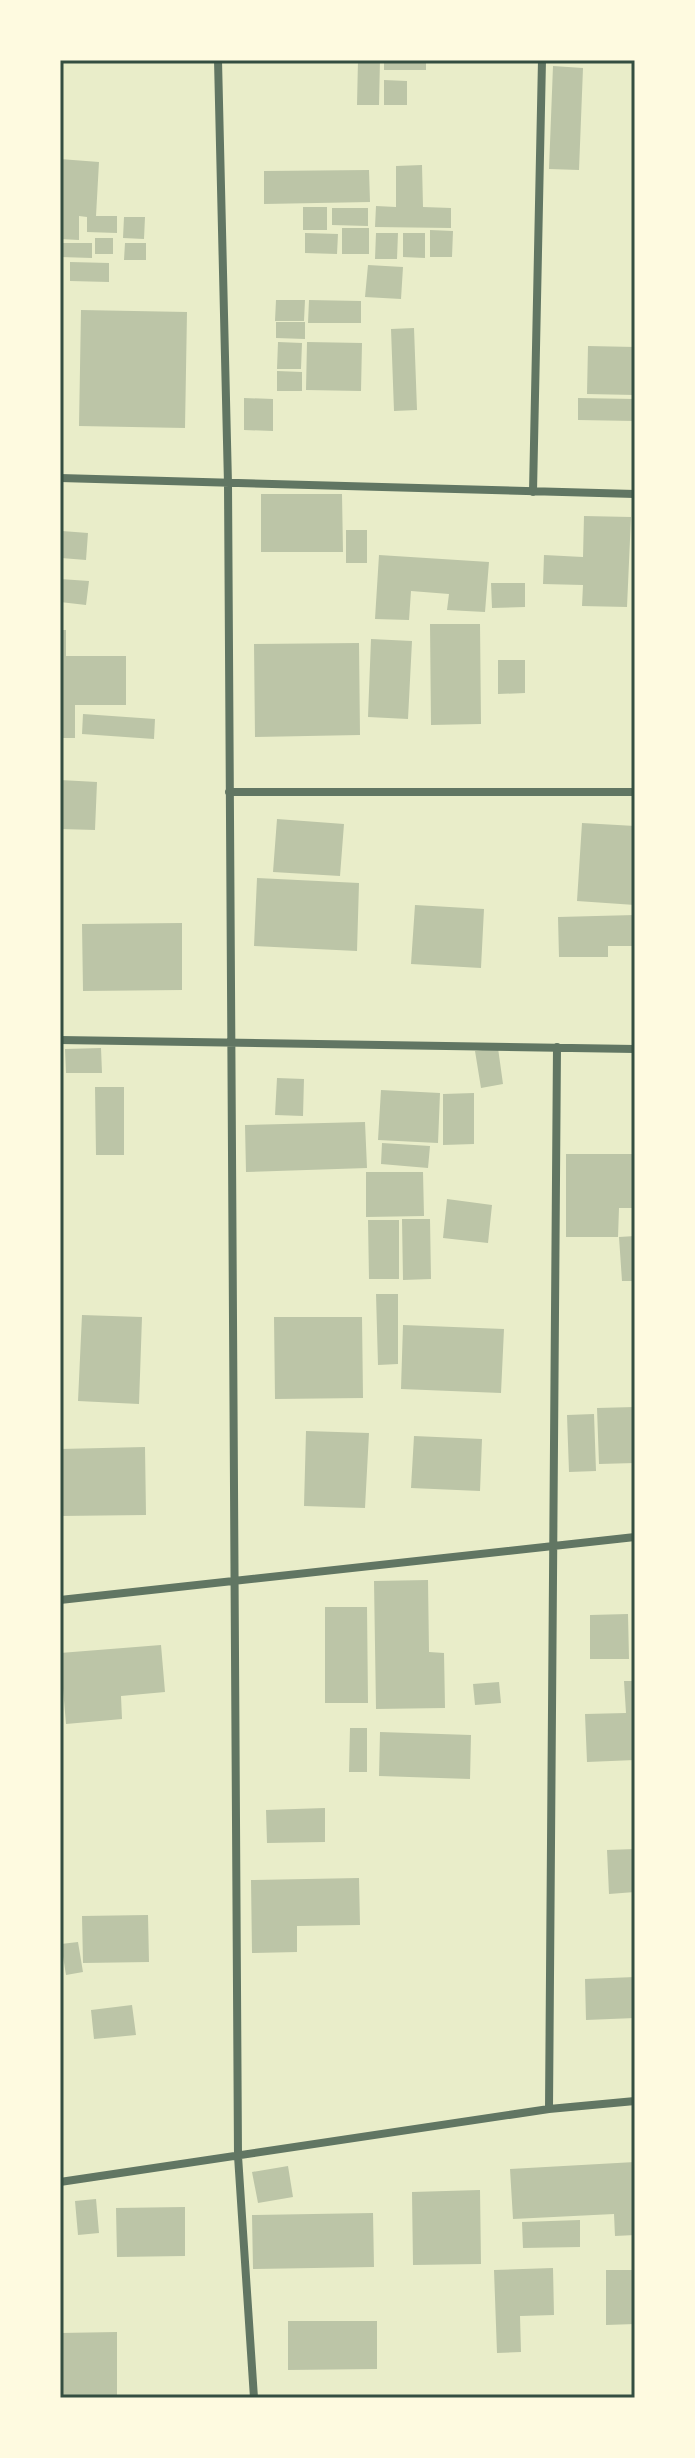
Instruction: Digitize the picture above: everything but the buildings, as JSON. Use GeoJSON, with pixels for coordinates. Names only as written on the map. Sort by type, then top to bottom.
{"type":"FeatureCollection","features":[{"type":"Feature","properties":{"kind":"street"},"geometry":{"type":"LineString","coordinates":[[218,60],[228,484],[238,2156],[254,2398]]}},
{"type":"Feature","properties":{"kind":"street"},"geometry":{"type":"LineString","coordinates":[[533,492],[542,60]]}},
{"type":"Feature","properties":{"kind":"street"},"geometry":{"type":"LineString","coordinates":[[60,478],[635,494]]}},
{"type":"Feature","properties":{"kind":"street"},"geometry":{"type":"LineString","coordinates":[[229,792],[635,792]]}},
{"type":"Feature","properties":{"kind":"street"},"geometry":{"type":"LineString","coordinates":[[60,1040],[635,1049]]}},
{"type":"Feature","properties":{"kind":"street"},"geometry":{"type":"LineString","coordinates":[[549,2109],[557,1047]]}},
{"type":"Feature","properties":{"kind":"street"},"geometry":{"type":"LineString","coordinates":[[60,1600],[635,1537]]}},
{"type":"Feature","properties":{"kind":"street"},"geometry":{"type":"LineString","coordinates":[[60,2182],[549,2109],[635,2101]]}}]}
